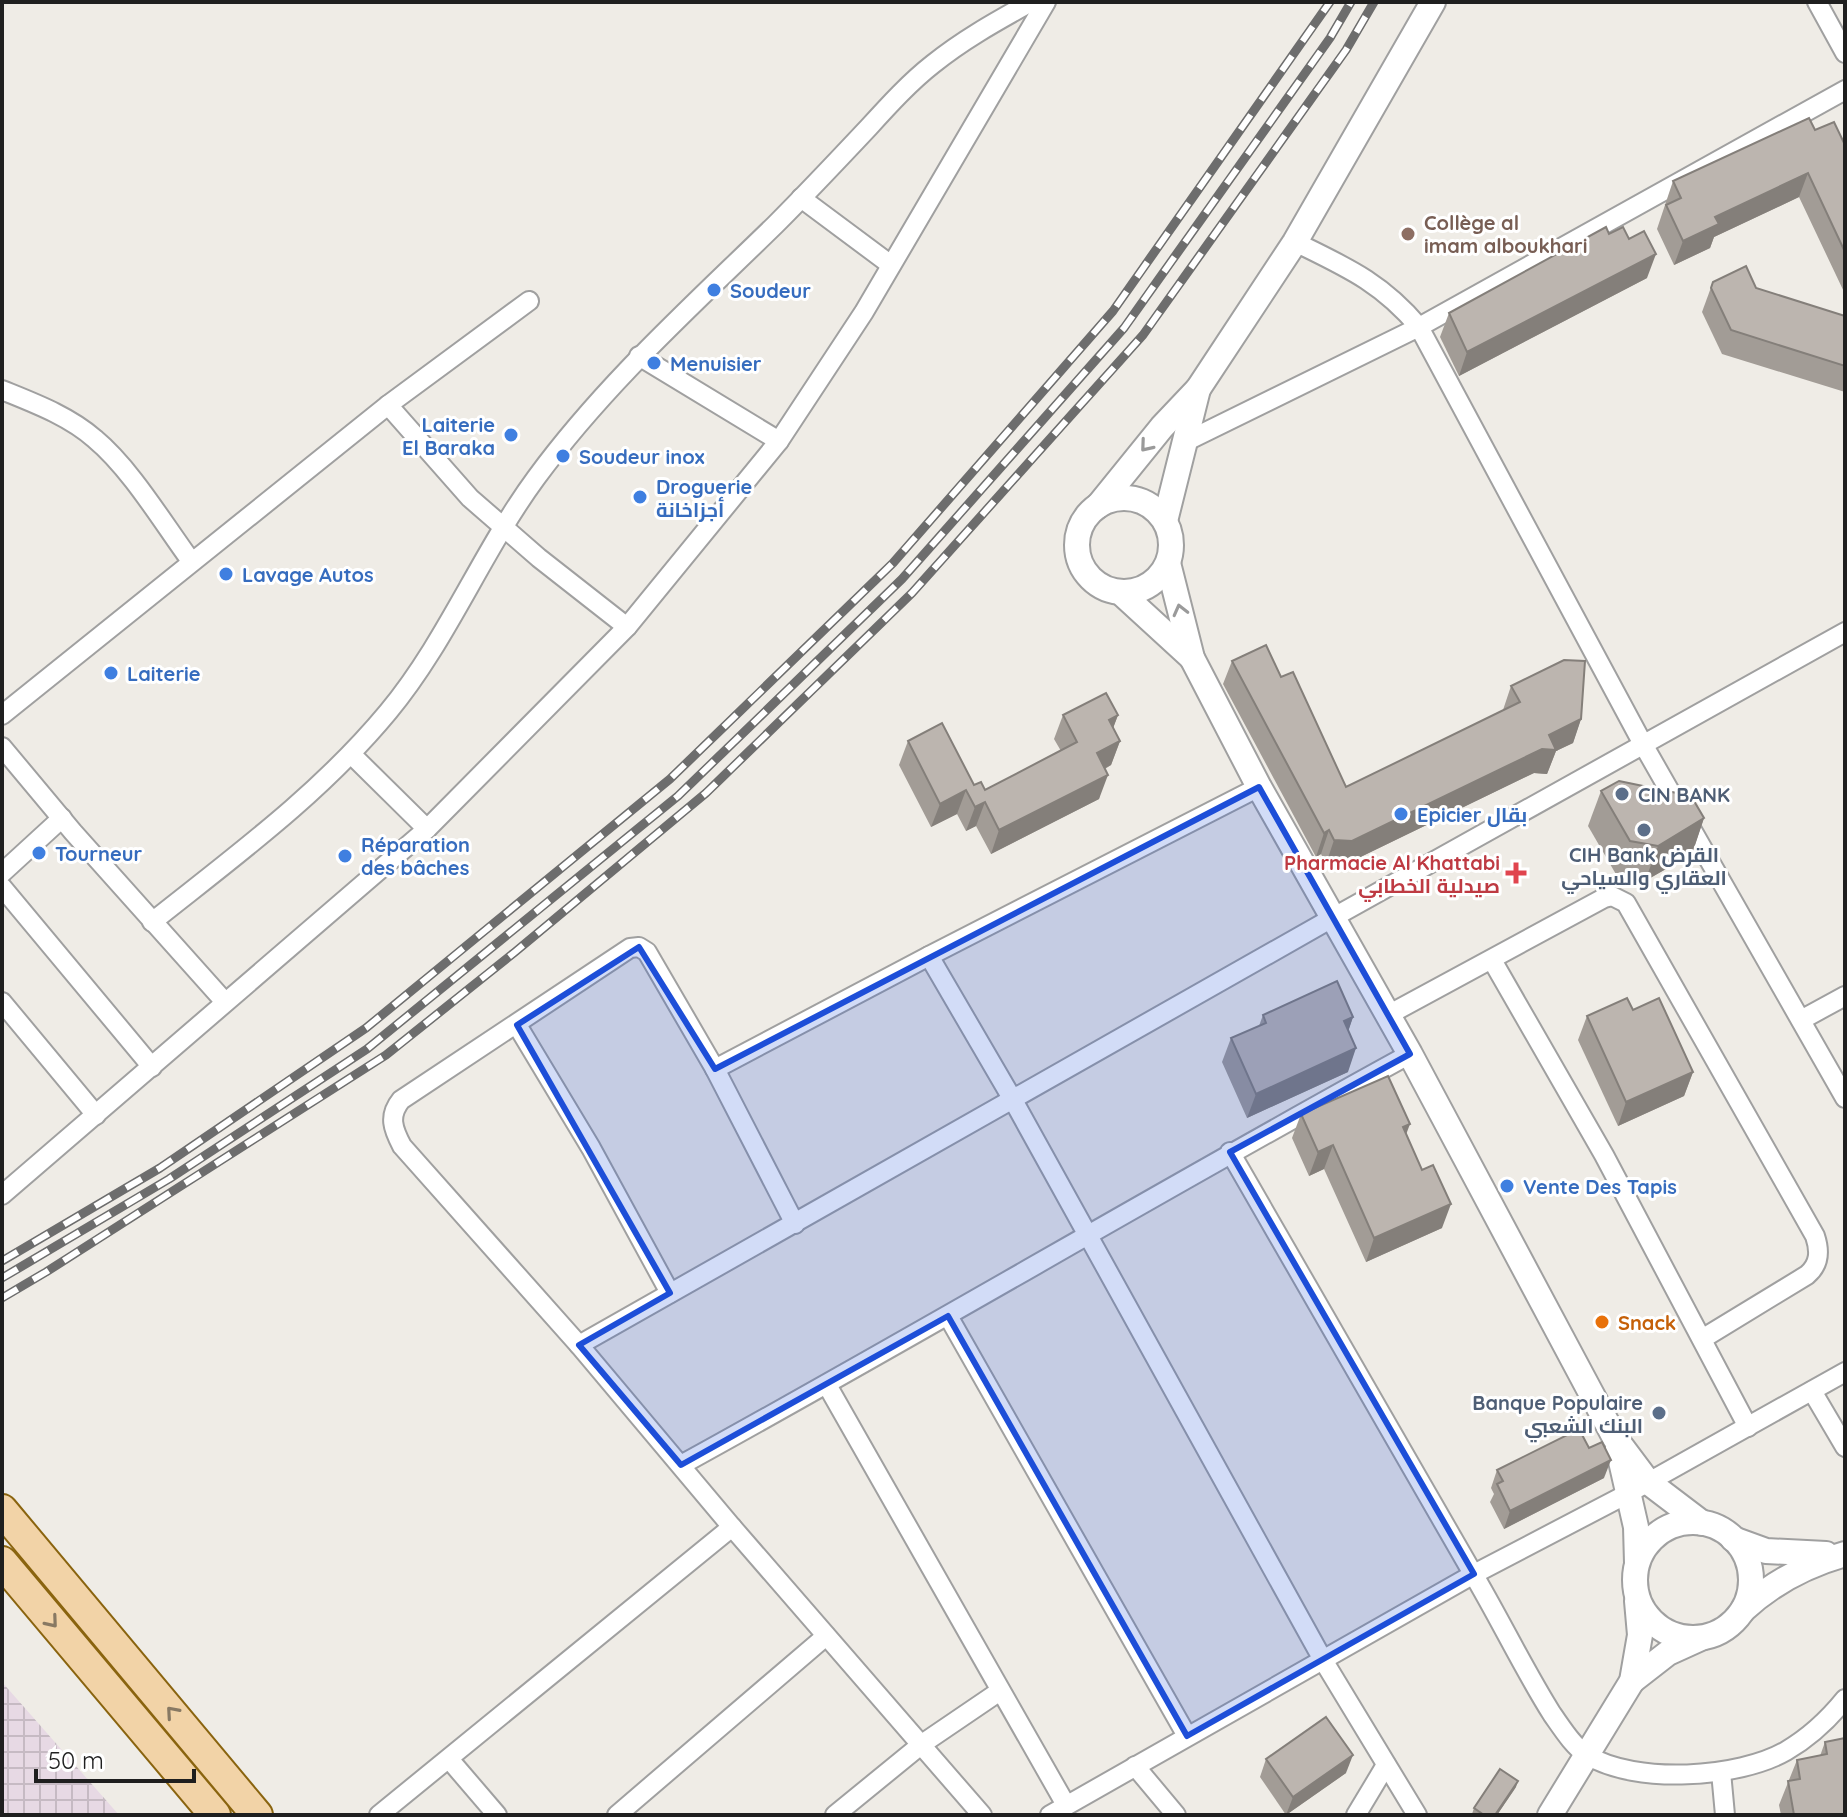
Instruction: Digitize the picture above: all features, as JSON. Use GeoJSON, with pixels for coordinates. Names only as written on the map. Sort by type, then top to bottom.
{"type":"FeatureCollection","features":[{"type":"Feature","properties":{"kind":"main road"},"geometry":{"type":"LineString","coordinates":[[2,1510],[257,1815]]}},
{"type":"Feature","properties":{"kind":"main road"},"geometry":{"type":"LineString","coordinates":[[2,1562],[215,1815]]}},
{"type":"Feature","properties":{"kind":"street"},"geometry":{"type":"LineString","coordinates":[[152,922],[284,818],[351,754],[389,710],[424,662],[503,527],[576,425],[639,356],[801,198],[931,65],[963,42],[1031,2]]}},
{"type":"Feature","properties":{"kind":"street"},"geometry":{"type":"LineString","coordinates":[[2,1195],[427,829],[627,627],[779,441],[891,265],[1046,2]]}},
{"type":"Feature","properties":{"kind":"street"},"geometry":{"type":"LineString","coordinates":[[1098,506],[1112,500],[1133,499],[1153,508],[1165,521],[1172,545],[1168,563],[1162,574],[1148,586],[1131,593],[1105,589],[1095,583],[1078,557],[1079,531],[1086,517],[1198,389],[1295,242],[1433,2]]}},
{"type":"Feature","properties":{"kind":"street"},"geometry":{"type":"LineString","coordinates":[[1817,2],[1845,53]]}},
{"type":"Feature","properties":{"kind":"street"},"geometry":{"type":"LineString","coordinates":[[1185,442],[1419,327],[1845,90]]}},
{"type":"Feature","properties":{"kind":"street"},"geometry":{"type":"LineString","coordinates":[[801,198],[891,265]]}},
{"type":"Feature","properties":{"kind":"street"},"geometry":{"type":"LineString","coordinates":[[1295,242],[1377,285],[1419,327],[1644,746],[1845,1098]]}},
{"type":"Feature","properties":{"kind":"street"},"geometry":{"type":"LineString","coordinates":[[2,715],[388,405],[529,301]]}},
{"type":"Feature","properties":{"kind":"street"},"geometry":{"type":"LineString","coordinates":[[639,356],[779,441]]}},
{"type":"Feature","properties":{"kind":"street"},"geometry":{"type":"LineString","coordinates":[[1165,521],[1198,389]]}},
{"type":"Feature","properties":{"kind":"street"},"geometry":{"type":"LineString","coordinates":[[2,390],[55,413],[95,438],[113,456],[191,561]]}},
{"type":"Feature","properties":{"kind":"street"},"geometry":{"type":"LineString","coordinates":[[388,405],[447,474],[503,527],[627,627]]}},
{"type":"Feature","properties":{"kind":"street"},"geometry":{"type":"LineString","coordinates":[[1168,563],[1192,658],[1259,787],[1410,1054],[1639,1487],[1636,1593],[1640,1635],[1632,1681]]}},
{"type":"Feature","properties":{"kind":"street"},"geometry":{"type":"LineString","coordinates":[[1120,592],[1192,658]]}},
{"type":"Feature","properties":{"kind":"street"},"geometry":{"type":"LineString","coordinates":[[579,1345],[1334,917],[1845,632]]}},
{"type":"Feature","properties":{"kind":"street"},"geometry":{"type":"LineString","coordinates":[[2,747],[225,1002]]}},
{"type":"Feature","properties":{"kind":"street"},"geometry":{"type":"LineString","coordinates":[[351,754],[427,829]]}},
{"type":"Feature","properties":{"kind":"street"},"geometry":{"type":"LineString","coordinates":[[715,1069],[1259,787]]}},
{"type":"Feature","properties":{"kind":"street"},"geometry":{"type":"LineString","coordinates":[[2,873],[62,818]]}},
{"type":"Feature","properties":{"kind":"street"},"geometry":{"type":"LineString","coordinates":[[2,887],[152,1067]]}},
{"type":"Feature","properties":{"kind":"street"},"geometry":{"type":"LineString","coordinates":[[1388,1015],[1604,898],[1620,898],[1632,912],[1815,1236],[1819,1256],[1814,1269],[1702,1339]]}},
{"type":"Feature","properties":{"kind":"street"},"geometry":{"type":"LineString","coordinates":[[795,1224],[715,1069],[647,952],[639,947],[630,948],[401,1100],[394,1109],[392,1120],[402,1146],[579,1345],[982,1815]]}},
{"type":"Feature","properties":{"kind":"street"},"geometry":{"type":"LineString","coordinates":[[929,956],[1013,1100],[1323,1660],[1417,1815]]}},
{"type":"Feature","properties":{"kind":"street"},"geometry":{"type":"LineString","coordinates":[[1492,960],[1604,1155],[1748,1427]]}},
{"type":"Feature","properties":{"kind":"street"},"geometry":{"type":"LineString","coordinates":[[1801,1020],[1845,996]]}},
{"type":"Feature","properties":{"kind":"street"},"geometry":{"type":"LineString","coordinates":[[2,1002],[96,1115]]}},
{"type":"Feature","properties":{"kind":"street"},"geometry":{"type":"LineString","coordinates":[[517,1025],[591,1148],[670,1293]]}},
{"type":"Feature","properties":{"kind":"street"},"geometry":{"type":"LineString","coordinates":[[681,1465],[827,1385],[1230,1152],[1410,1054]]}},
{"type":"Feature","properties":{"kind":"street"},"geometry":{"type":"LineString","coordinates":[[1230,1152],[1474,1574],[1534,1687],[1564,1731],[1587,1755],[1615,1766],[1647,1772],[1721,1772],[1760,1763],[1784,1752],[1823,1724],[1845,1699]]}},
{"type":"Feature","properties":{"kind":"street"},"geometry":{"type":"LineString","coordinates":[[948,1316],[1187,1736]]}},
{"type":"Feature","properties":{"kind":"street"},"geometry":{"type":"LineString","coordinates":[[827,1385],[1000,1691],[1058,1810],[1474,1574],[1639,1487],[1845,1372]]}},
{"type":"Feature","properties":{"kind":"street"},"geometry":{"type":"LineString","coordinates":[[1812,1391],[1845,1447]]}},
{"type":"Feature","properties":{"kind":"street"},"geometry":{"type":"LineString","coordinates":[[1639,1487],[1702,1523],[1717,1527],[1733,1539],[1766,1551],[1795,1555],[1845,1554]]}},
{"type":"Feature","properties":{"kind":"street"},"geometry":{"type":"LineString","coordinates":[[1637,1563],[1645,1547],[1666,1529],[1684,1523],[1702,1523]]}},
{"type":"Feature","properties":{"kind":"street"},"geometry":{"type":"LineString","coordinates":[[379,1815],[732,1527]]}},
{"type":"Feature","properties":{"kind":"street"},"geometry":{"type":"LineString","coordinates":[[1733,1539],[1746,1557],[1750,1574],[1748,1596],[1741,1611]]}},
{"type":"Feature","properties":{"kind":"street"},"geometry":{"type":"LineString","coordinates":[[1550,1815],[1632,1681],[1668,1653],[1728,1626],[1767,1589],[1796,1572],[1845,1554]]}},
{"type":"Feature","properties":{"kind":"street"},"geometry":{"type":"LineString","coordinates":[[1636,1593],[1644,1611],[1662,1629],[1679,1636],[1705,1636]]}},
{"type":"Feature","properties":{"kind":"street"},"geometry":{"type":"LineString","coordinates":[[617,1815],[826,1636]]}},
{"type":"Feature","properties":{"kind":"street"},"geometry":{"type":"LineString","coordinates":[[835,1815],[922,1744],[1000,1691]]}},
{"type":"Feature","properties":{"kind":"street"},"geometry":{"type":"LineString","coordinates":[[449,1759],[497,1815]]}},
{"type":"Feature","properties":{"kind":"street"},"geometry":{"type":"LineString","coordinates":[[1356,1815],[1386,1765]]}},
{"type":"Feature","properties":{"kind":"street"},"geometry":{"type":"LineString","coordinates":[[1135,1766],[1176,1815]]}},
{"type":"Feature","properties":{"kind":"street"},"geometry":{"type":"LineString","coordinates":[[1721,1772],[1725,1815]]}},
{"type":"Feature","properties":{"kind":"highlighted area"},"geometry":{"type":"Polygon","coordinates":[[[1259,787],[1410,1054],[1230,1152],[1474,1574],[1187,1736],[948,1316],[681,1465],[579,1345],[670,1293],[517,1025],[639,947],[715,1069],[1259,787]]]}},
{"type":"Feature","properties":{"kind":"shaded area"},"geometry":{"type":"Polygon","coordinates":[[[2,1682],[119,1815],[2,1815],[2,1682]]]}},
{"type":"Feature","properties":{"kind":"building"},"geometry":{"type":"Polygon","coordinates":[[[1809,118],[1815,130],[1834,122],[1845,145],[1845,252],[1808,173],[1715,217],[1719,224],[1683,241],[1666,205],[1681,198],[1673,181],[1809,118]]]}},
{"type":"Feature","properties":{"kind":"building"},"geometry":{"type":"Polygon","coordinates":[[[1606,227],[1609,234],[1623,227],[1629,239],[1644,231],[1656,254],[1467,352],[1449,313],[1606,227]]]}},
{"type":"Feature","properties":{"kind":"building"},"geometry":{"type":"Polygon","coordinates":[[[1746,266],[1756,288],[1845,316],[1845,366],[1731,330],[1711,288],[1713,282],[1746,266]]]}},
{"type":"Feature","properties":{"kind":"building"},"geometry":{"type":"Polygon","coordinates":[[[1266,645],[1281,677],[1293,672],[1346,787],[1520,702],[1511,686],[1564,660],[1585,661],[1581,719],[1549,735],[1556,750],[1542,749],[1352,841],[1334,840],[1329,830],[1324,833],[1232,661],[1266,645]]]}},
{"type":"Feature","properties":{"kind":"building"},"geometry":{"type":"Polygon","coordinates":[[[1106,693],[1118,715],[1109,720],[1120,741],[1097,753],[1108,775],[999,830],[985,802],[975,807],[966,790],[940,804],[908,741],[942,723],[974,785],[981,782],[985,790],[1077,742],[1063,715],[1106,693]]]}},
{"type":"Feature","properties":{"kind":"building"},"geometry":{"type":"Polygon","coordinates":[[[1619,781],[1691,796],[1704,818],[1658,846],[1630,841],[1601,791],[1619,781]]]}},
{"type":"Feature","properties":{"kind":"building"},"geometry":{"type":"Polygon","coordinates":[[[1337,981],[1353,1017],[1344,1021],[1356,1048],[1256,1094],[1231,1038],[1266,1023],[1263,1015],[1337,981]]]}},
{"type":"Feature","properties":{"kind":"building"},"geometry":{"type":"Polygon","coordinates":[[[1627,998],[1633,1010],[1659,998],[1693,1072],[1626,1102],[1587,1016],[1627,998]]]}},
{"type":"Feature","properties":{"kind":"building"},"geometry":{"type":"Polygon","coordinates":[[[1388,1076],[1410,1124],[1403,1127],[1422,1170],[1433,1165],[1451,1204],[1374,1238],[1333,1145],[1318,1152],[1301,1114],[1388,1076]]]}},
{"type":"Feature","properties":{"kind":"building"},"geometry":{"type":"Polygon","coordinates":[[[1579,1429],[1589,1448],[1602,1442],[1611,1460],[1510,1511],[1497,1484],[1503,1481],[1497,1470],[1579,1429]]]}},
{"type":"Feature","properties":{"kind":"building"},"geometry":{"type":"Polygon","coordinates":[[[1326,1717],[1353,1755],[1293,1797],[1266,1759],[1326,1717]]]}},
{"type":"Feature","properties":{"kind":"building"},"geometry":{"type":"Polygon","coordinates":[[[1845,1738],[1845,1815],[1794,1815],[1788,1781],[1800,1779],[1797,1760],[1827,1754],[1825,1742],[1845,1738]]]}},
{"type":"Feature","properties":{"kind":"building"},"geometry":{"type":"Polygon","coordinates":[[[1500,1769],[1518,1781],[1495,1815],[1484,1815],[1474,1808],[1500,1769]]]}},
{"type":"Feature","properties":{"kind":"railway"},"geometry":{"type":"LineString","coordinates":[[2,1261],[160,1168],[366,1028],[670,779],[893,563],[1113,311],[1330,2]]}},
{"type":"Feature","properties":{"kind":"railway"},"geometry":{"type":"LineString","coordinates":[[2,1278],[169,1179],[367,1049],[678,796],[902,579],[1124,328],[1330,38],[1351,2]]}},
{"type":"Feature","properties":{"kind":"railway"},"geometry":{"type":"LineString","coordinates":[[2,1298],[386,1055],[706,793],[912,593],[1143,335],[1346,50],[1374,2]]}},
{"type":"Feature","properties":{"kind":"place","name":"Collège al imam alboukhari"},"geometry":{"type":"Point","coordinates":[1408,234]}},
{"type":"Feature","properties":{"kind":"place","name":"Soudeur"},"geometry":{"type":"Point","coordinates":[714,290]}},
{"type":"Feature","properties":{"kind":"place","name":"Menuisier"},"geometry":{"type":"Point","coordinates":[654,363]}},
{"type":"Feature","properties":{"kind":"place","name":"Laiterie El Baraka"},"geometry":{"type":"Point","coordinates":[511,435]}},
{"type":"Feature","properties":{"kind":"place","name":"Soudeur inox"},"geometry":{"type":"Point","coordinates":[563,456]}},
{"type":"Feature","properties":{"kind":"place","name":"Droguerie أجزاخانة"},"geometry":{"type":"Point","coordinates":[640,497]}},
{"type":"Feature","properties":{"kind":"place","name":"Lavage Autos"},"geometry":{"type":"Point","coordinates":[226,574]}},
{"type":"Feature","properties":{"kind":"place","name":"Laiterie"},"geometry":{"type":"Point","coordinates":[111,673]}},
{"type":"Feature","properties":{"kind":"place","name":"CIN BANK"},"geometry":{"type":"Point","coordinates":[1622,794]}},
{"type":"Feature","properties":{"kind":"place","name":"Epicier بقال"},"geometry":{"type":"Point","coordinates":[1401,814]}},
{"type":"Feature","properties":{"kind":"place","name":"CIH Bank القرض العقاري والسياحي"},"geometry":{"type":"Point","coordinates":[1644,830]}},
{"type":"Feature","properties":{"kind":"place","name":"Tourneur"},"geometry":{"type":"Point","coordinates":[39,853]}},
{"type":"Feature","properties":{"kind":"place","name":"Réparation des bâches"},"geometry":{"type":"Point","coordinates":[345,856]}},
{"type":"Feature","properties":{"kind":"place","name":"Pharmacie Al Khattabi صيدلية الخطابي"},"geometry":{"type":"Point","coordinates":[1516,873]}},
{"type":"Feature","properties":{"kind":"place","name":"Vente Des Tapis"},"geometry":{"type":"Point","coordinates":[1507,1186]}},
{"type":"Feature","properties":{"kind":"place","name":"Snack"},"geometry":{"type":"Point","coordinates":[1602,1322]}},
{"type":"Feature","properties":{"kind":"place","name":"Banque Populaire البنك الشعبي"},"geometry":{"type":"Point","coordinates":[1659,1413]}}]}
